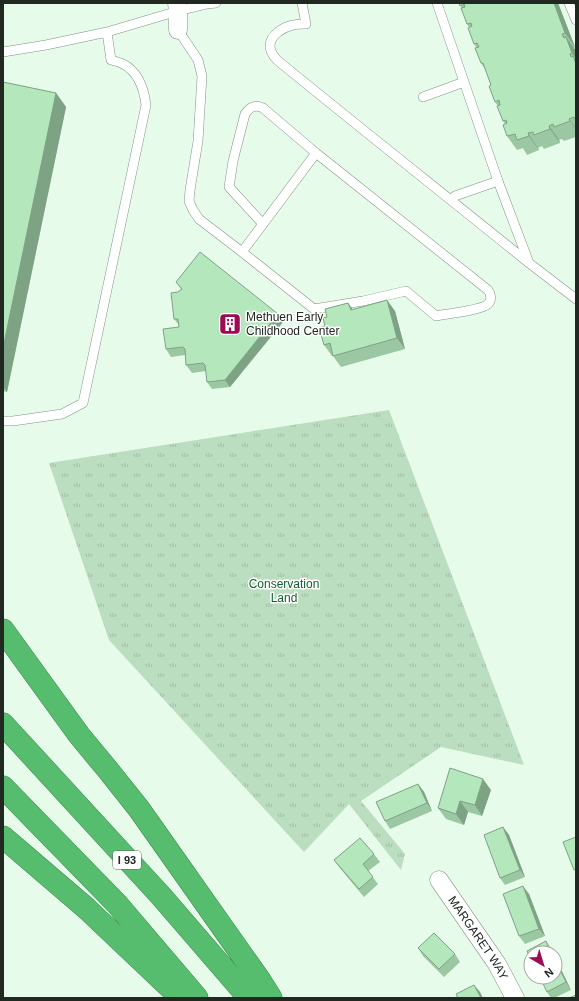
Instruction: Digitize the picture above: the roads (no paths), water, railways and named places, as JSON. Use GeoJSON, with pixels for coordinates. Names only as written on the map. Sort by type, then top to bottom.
{"type":"FeatureCollection","features":[{"type":"Feature","properties":{"kind":"highway"},"geometry":{"type":"LineString","coordinates":[[3,630],[79,735],[139,809],[271,998]]}},
{"type":"Feature","properties":{"kind":"highway","name":"I 93"},"geometry":{"type":"LineString","coordinates":[[3,724],[161,896],[249,998]]}},
{"type":"Feature","properties":{"kind":"highway"},"geometry":{"type":"LineString","coordinates":[[3,787],[117,904],[197,998]]}},
{"type":"Feature","properties":{"kind":"highway"},"geometry":{"type":"LineString","coordinates":[[3,837],[86,908],[181,998]]}},
{"type":"Feature","properties":{"kind":"street"},"geometry":{"type":"LineString","coordinates":[[178,7],[178,30]]}},
{"type":"Feature","properties":{"kind":"street","name":"MARGARET WAY"},"geometry":{"type":"LineString","coordinates":[[439,880],[497,964],[515,998]]}},
{"type":"Feature","properties":{"kind":"lane"},"geometry":{"type":"LineString","coordinates":[[3,52],[46,45],[107,32],[178,7],[216,3]]}},
{"type":"Feature","properties":{"kind":"lane"},"geometry":{"type":"LineString","coordinates":[[302,3],[306,24],[292,25],[282,29],[273,37],[270,45],[270,50],[273,55],[356,125],[528,263],[576,299]]}},
{"type":"Feature","properties":{"kind":"lane"},"geometry":{"type":"LineString","coordinates":[[437,3],[498,181],[528,263]]}},
{"type":"Feature","properties":{"kind":"lane"},"geometry":{"type":"LineString","coordinates":[[569,3],[576,20]]}},
{"type":"Feature","properties":{"kind":"lane"},"geometry":{"type":"LineString","coordinates":[[178,30],[198,60],[202,76],[198,141],[189,201],[192,210],[199,219],[314,309],[363,301],[406,291],[436,316],[482,308],[488,304],[490,300],[491,296],[488,290],[316,153],[263,108],[255,106],[248,109],[245,114],[233,161],[229,187],[263,224]]}},
{"type":"Feature","properties":{"kind":"lane"},"geometry":{"type":"LineString","coordinates":[[3,421],[62,414],[83,404],[146,105],[144,93],[135,73],[124,65],[111,60],[107,32]]}},
{"type":"Feature","properties":{"kind":"lane"},"geometry":{"type":"LineString","coordinates":[[423,97],[464,82]]}},
{"type":"Feature","properties":{"kind":"lane"},"geometry":{"type":"LineString","coordinates":[[242,252],[316,153]]}},
{"type":"Feature","properties":{"kind":"lane"},"geometry":{"type":"LineString","coordinates":[[455,196],[498,181]]}},
{"type":"Feature","properties":{"kind":"place","name":"Methuen Early Childhood Center"},"geometry":{"type":"Point","coordinates":[230,324]}},
{"type":"Feature","properties":{"kind":"park label","name":"Conservation Land"},"geometry":{"type":"Point","coordinates":[284,591]}}]}
